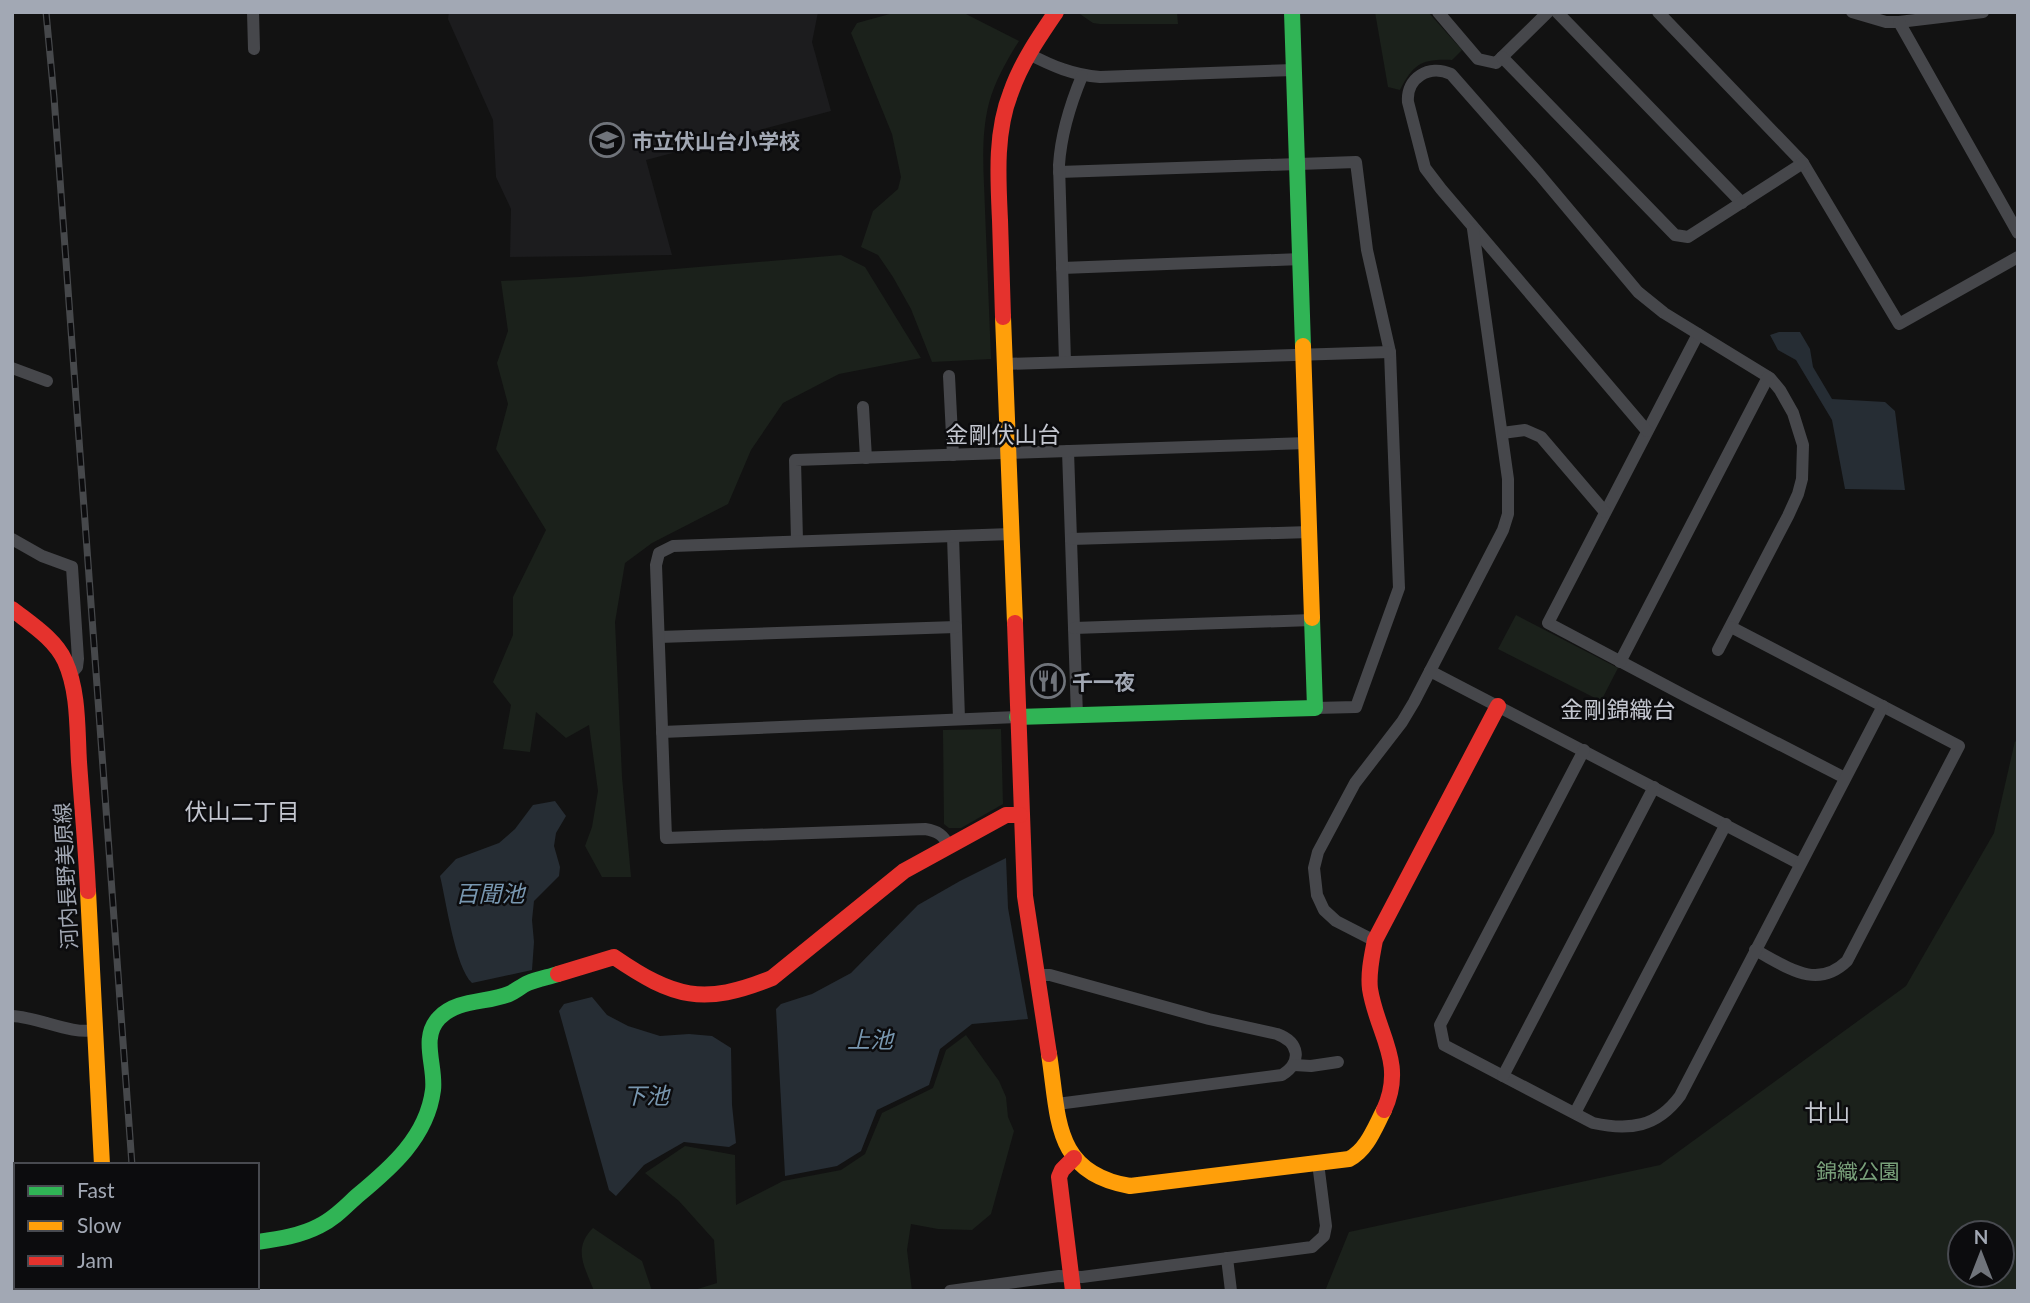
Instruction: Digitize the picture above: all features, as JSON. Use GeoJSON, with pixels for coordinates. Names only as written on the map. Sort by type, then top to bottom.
{"type":"FeatureCollection","features":[{"type":"Feature","properties":{"kind":"street"},"geometry":{"type":"LineString","coordinates":[[253,12],[254,49]]}},
{"type":"Feature","properties":{"kind":"street"},"geometry":{"type":"LineString","coordinates":[[1056,12],[1029,54],[1010,94],[1000,140],[999,197],[1025,896],[1065,1143],[1085,1169],[1098,1179],[1130,1186],[1349,1159],[1359,1154],[1387,1103],[1392,1087],[1391,1051],[1370,989],[1370,964],[1376,941],[1498,706]]}},
{"type":"Feature","properties":{"kind":"street"},"geometry":{"type":"LineString","coordinates":[[1292,12],[1315,708]]}},
{"type":"Feature","properties":{"kind":"street"},"geometry":{"type":"LineString","coordinates":[[1438,12],[1478,59],[1496,63],[1548,12]]}},
{"type":"Feature","properties":{"kind":"street"},"geometry":{"type":"LineString","coordinates":[[1557,12],[1742,203]]}},
{"type":"Feature","properties":{"kind":"street"},"geometry":{"type":"LineString","coordinates":[[1658,12],[1803,163],[1899,324],[2018,257]]}},
{"type":"Feature","properties":{"kind":"street"},"geometry":{"type":"LineString","coordinates":[[1852,12],[1899,23],[1983,12]]}},
{"type":"Feature","properties":{"kind":"street"},"geometry":{"type":"LineString","coordinates":[[1899,23],[2018,233]]}},
{"type":"Feature","properties":{"kind":"street"},"geometry":{"type":"LineString","coordinates":[[1029,54],[1062,70],[1082,76],[1294,70]]}},
{"type":"Feature","properties":{"kind":"street"},"geometry":{"type":"LineString","coordinates":[[1502,57],[1675,235],[1688,237],[1803,163]]}},
{"type":"Feature","properties":{"kind":"street"},"geometry":{"type":"LineString","coordinates":[[1647,431],[1430,176],[1421,156],[1407,94],[1419,75],[1427,71],[1443,70],[1451,74],[1638,292],[1664,313],[1768,377],[1786,400],[1803,445],[1802,479],[1788,516],[1718,650]]}},
{"type":"Feature","properties":{"kind":"street"},"geometry":{"type":"LineString","coordinates":[[1065,362],[1060,145],[1082,76]]}},
{"type":"Feature","properties":{"kind":"street"},"geometry":{"type":"LineString","coordinates":[[662,732],[959,719],[1356,707],[1399,588],[1390,352],[1367,250],[1356,162],[1059,172]]}},
{"type":"Feature","properties":{"kind":"street"},"geometry":{"type":"LineString","coordinates":[[1376,941],[1336,921],[1324,910],[1317,895],[1314,868],[1318,852],[1355,783],[1402,722],[1493,552],[1508,514],[1508,480],[1473,227]]}},
{"type":"Feature","properties":{"kind":"street"},"geometry":{"type":"LineString","coordinates":[[1062,268],[1301,259]]}},
{"type":"Feature","properties":{"kind":"street"},"geometry":{"type":"LineString","coordinates":[[1481,275],[1487,263],[1503,262]]}},
{"type":"Feature","properties":{"kind":"street"},"geometry":{"type":"LineString","coordinates":[[1698,334],[1548,623],[1845,778]]}},
{"type":"Feature","properties":{"kind":"street"},"geometry":{"type":"LineString","coordinates":[[1005,364],[1390,352]]}},
{"type":"Feature","properties":{"kind":"street"},"geometry":{"type":"LineString","coordinates":[[12,368],[47,381]]}},
{"type":"Feature","properties":{"kind":"street"},"geometry":{"type":"LineString","coordinates":[[949,376],[953,455]]}},
{"type":"Feature","properties":{"kind":"street"},"geometry":{"type":"LineString","coordinates":[[1620,662],[1768,377]]}},
{"type":"Feature","properties":{"kind":"street"},"geometry":{"type":"LineString","coordinates":[[863,407],[866,458]]}},
{"type":"Feature","properties":{"kind":"street"},"geometry":{"type":"LineString","coordinates":[[1502,433],[1525,430],[1541,437],[1605,512]]}},
{"type":"Feature","properties":{"kind":"street"},"geometry":{"type":"LineString","coordinates":[[797,541],[795,460],[1307,443]]}},
{"type":"Feature","properties":{"kind":"street"},"geometry":{"type":"LineString","coordinates":[[1068,451],[1077,716]]}},
{"type":"Feature","properties":{"kind":"street"},"geometry":{"type":"LineString","coordinates":[[1071,539],[1310,532]]}},
{"type":"Feature","properties":{"kind":"street"},"geometry":{"type":"LineString","coordinates":[[950,846],[935,830],[925,829],[666,838],[656,565],[659,553],[673,546],[1011,534]]}},
{"type":"Feature","properties":{"kind":"street"},"geometry":{"type":"LineString","coordinates":[[953,536],[959,719]]}},
{"type":"Feature","properties":{"kind":"street"},"geometry":{"type":"LineString","coordinates":[[12,539],[42,556],[72,567],[78,659],[77,667],[70,675]]}},
{"type":"Feature","properties":{"kind":"street","name":"河内長野美原線"},"geometry":{"type":"LineString","coordinates":[[12,609],[54,646],[64,659],[70,675],[86,842],[102,1163]]}},
{"type":"Feature","properties":{"kind":"street"},"geometry":{"type":"LineString","coordinates":[[1074,628],[1312,620]]}},
{"type":"Feature","properties":{"kind":"street"},"geometry":{"type":"LineString","coordinates":[[659,637],[956,627]]}},
{"type":"Feature","properties":{"kind":"street"},"geometry":{"type":"LineString","coordinates":[[1731,627],[1959,746],[1847,961],[1838,970],[1814,976],[1799,973],[1755,950]]}},
{"type":"Feature","properties":{"kind":"street"},"geometry":{"type":"LineString","coordinates":[[1430,671],[1800,864]]}},
{"type":"Feature","properties":{"kind":"street"},"geometry":{"type":"LineString","coordinates":[[1584,750],[1440,1025],[1444,1045],[1594,1124],[1621,1127],[1646,1123],[1670,1109],[1690,1078],[1883,706]]}},
{"type":"Feature","properties":{"kind":"street"},"geometry":{"type":"LineString","coordinates":[[1503,1076],[1654,787]]}},
{"type":"Feature","properties":{"kind":"street"},"geometry":{"type":"LineString","coordinates":[[259,1242],[280,1240],[328,1221],[384,1173],[419,1133],[429,1108],[434,1081],[429,1041],[432,1029],[440,1016],[453,1008],[509,994],[531,980],[540,981],[614,957],[660,986],[690,995],[720,995],[748,989],[780,972],[904,871],[1006,816],[1020,815]]}},
{"type":"Feature","properties":{"kind":"street"},"geometry":{"type":"LineString","coordinates":[[1575,1113],[1726,824]]}},
{"type":"Feature","properties":{"kind":"street"},"geometry":{"type":"LineString","coordinates":[[1037,975],[1050,975],[1287,1037],[1296,1053],[1294,1065],[1289,1071],[1275,1077],[1057,1104]]}},
{"type":"Feature","properties":{"kind":"street"},"geometry":{"type":"LineString","coordinates":[[12,1016],[27,1017],[78,1031],[94,1030]]}},
{"type":"Feature","properties":{"kind":"street"},"geometry":{"type":"LineString","coordinates":[[1294,1065],[1311,1066],[1338,1062]]}},
{"type":"Feature","properties":{"kind":"street"},"geometry":{"type":"LineString","coordinates":[[1072,1283],[1059,1177],[1074,1158]]}},
{"type":"Feature","properties":{"kind":"street"},"geometry":{"type":"LineString","coordinates":[[1072,1283],[1082,1277],[1312,1247],[1324,1236],[1326,1226],[1318,1163]]}},
{"type":"Feature","properties":{"kind":"street"},"geometry":{"type":"LineString","coordinates":[[1227,1258],[1231,1291]]}},
{"type":"Feature","properties":{"kind":"street"},"geometry":{"type":"LineString","coordinates":[[950,1291],[1059,1276],[1072,1283]]}},
{"type":"Feature","properties":{"kind":"shaded area","name":"市立伏山台小学校"},"geometry":{"type":"Polygon","coordinates":[[[449,12],[818,12],[812,42],[831,111],[646,160],[672,255],[510,257],[511,209],[496,177],[493,120],[448,19],[449,12]]]}},
{"type":"Feature","properties":{"kind":"green space"},"geometry":{"type":"Polygon","coordinates":[[[897,12],[962,12],[1019,41],[995,87],[984,130],[983,170],[991,359],[932,362],[911,309],[893,277],[878,255],[861,247],[873,211],[898,189],[901,177],[892,134],[851,33],[857,23],[897,12]]]}},
{"type":"Feature","properties":{"kind":"green space"},"geometry":{"type":"Polygon","coordinates":[[[1077,12],[1177,12],[1178,24],[1100,24],[1093,23],[1077,12]]]}},
{"type":"Feature","properties":{"kind":"green space"},"geometry":{"type":"Polygon","coordinates":[[[1375,12],[1428,12],[1462,50],[1452,60],[1433,60],[1420,64],[1400,90],[1388,87],[1375,12]]]}},
{"type":"Feature","properties":{"kind":"green space"},"geometry":{"type":"Polygon","coordinates":[[[841,255],[865,267],[921,358],[839,374],[783,403],[751,450],[728,504],[652,543],[625,563],[615,622],[622,777],[631,877],[602,877],[585,846],[592,827],[598,791],[589,725],[566,738],[536,712],[530,752],[503,749],[511,705],[493,682],[513,635],[513,597],[546,530],[496,449],[508,404],[497,363],[508,331],[501,281],[841,255]]]}},
{"type":"Feature","properties":{"kind":"green space"},"geometry":{"type":"Polygon","coordinates":[[[1516,615],[1618,668],[1601,701],[1498,649],[1516,615]]]}},
{"type":"Feature","properties":{"kind":"green space"},"geometry":{"type":"Polygon","coordinates":[[[1001,729],[1003,804],[961,828],[949,828],[944,824],[943,730],[1001,729]]]}},
{"type":"Feature","properties":{"kind":"green space","name":"錦織公園"},"geometry":{"type":"Polygon","coordinates":[[[2015,741],[2018,744],[2018,1291],[1325,1291],[1349,1232],[1660,1165],[1906,986],[1994,833],[2015,741]]]}},
{"type":"Feature","properties":{"kind":"green space"},"geometry":{"type":"Polygon","coordinates":[[[966,1035],[999,1081],[1006,1097],[1008,1117],[1014,1131],[991,1214],[972,1230],[938,1229],[911,1224],[907,1250],[912,1291],[691,1291],[717,1283],[714,1240],[679,1201],[645,1173],[685,1146],[735,1155],[736,1205],[783,1181],[841,1170],[865,1154],[882,1113],[933,1088],[946,1050],[966,1035]]]}},
{"type":"Feature","properties":{"kind":"green space"},"geometry":{"type":"Polygon","coordinates":[[[593,1228],[642,1261],[652,1291],[594,1291],[582,1258],[583,1243],[593,1228]]]}},
{"type":"Feature","properties":{"kind":"water"},"geometry":{"type":"Polygon","coordinates":[[[1800,332],[1810,349],[1813,367],[1832,399],[1885,402],[1895,411],[1905,490],[1845,489],[1832,420],[1796,360],[1778,350],[1770,335],[1800,332]]]}},
{"type":"Feature","properties":{"kind":"water","name":"百聞池"},"geometry":{"type":"Polygon","coordinates":[[[555,801],[566,816],[556,833],[554,846],[560,867],[559,876],[534,901],[532,970],[472,983],[466,975],[456,948],[440,876],[456,859],[499,843],[515,829],[533,805],[555,801]]]}},
{"type":"Feature","properties":{"kind":"water","name":"上池"},"geometry":{"type":"Polygon","coordinates":[[[1006,858],[1008,908],[1028,1019],[972,1024],[940,1049],[929,1085],[877,1110],[861,1151],[837,1166],[785,1176],[776,1009],[781,1004],[812,994],[851,973],[918,905],[1006,858]]]}},
{"type":"Feature","properties":{"kind":"water","name":"下池"},"geometry":{"type":"Polygon","coordinates":[[[592,997],[607,1015],[628,1026],[660,1036],[712,1036],[731,1048],[736,1143],[729,1147],[684,1142],[644,1165],[616,1196],[609,1190],[559,1011],[564,1004],[592,997]]]}},
{"type":"Feature","properties":{"kind":"railway"},"geometry":{"type":"LineString","coordinates":[[46,12],[132,1163]]}},
{"type":"Feature","properties":{"kind":"traffic: fast"},"geometry":{"type":"LineString","coordinates":[[1292,12],[1303,346]]}},
{"type":"Feature","properties":{"kind":"traffic: fast"},"geometry":{"type":"LineString","coordinates":[[1017,717],[1315,708],[1312,618]]}},
{"type":"Feature","properties":{"kind":"traffic: fast"},"geometry":{"type":"LineString","coordinates":[[259,1242],[297,1235],[324,1223],[382,1174],[405,1150],[415,1137],[429,1107],[433,1090],[430,1034],[439,1018],[454,1008],[500,997],[525,984],[558,974]]}},
{"type":"Feature","properties":{"kind":"traffic: slow"},"geometry":{"type":"LineString","coordinates":[[1003,317],[1015,623]]}},
{"type":"Feature","properties":{"kind":"traffic: slow"},"geometry":{"type":"LineString","coordinates":[[1303,346],[1312,618]]}},
{"type":"Feature","properties":{"kind":"traffic: slow"},"geometry":{"type":"LineString","coordinates":[[88,891],[102,1163]]}},
{"type":"Feature","properties":{"kind":"traffic: slow"},"geometry":{"type":"LineString","coordinates":[[1049,1054],[1059,1120],[1064,1139],[1073,1155],[1086,1169],[1105,1179],[1130,1186],[1349,1159],[1366,1144],[1384,1110]]}},
{"type":"Feature","properties":{"kind":"traffic: jam"},"geometry":{"type":"LineString","coordinates":[[1003,317],[998,172],[1002,123],[1020,71],[1056,12]]}},
{"type":"Feature","properties":{"kind":"traffic: jam"},"geometry":{"type":"LineString","coordinates":[[12,609],[42,632],[55,646],[70,673],[76,711],[88,891]]}},
{"type":"Feature","properties":{"kind":"traffic: jam"},"geometry":{"type":"LineString","coordinates":[[1015,623],[1025,896],[1049,1054]]}},
{"type":"Feature","properties":{"kind":"traffic: jam"},"geometry":{"type":"LineString","coordinates":[[1384,1110],[1392,1077],[1388,1048],[1370,989],[1375,940],[1498,706]]}},
{"type":"Feature","properties":{"kind":"traffic: jam"},"geometry":{"type":"LineString","coordinates":[[558,974],[614,957],[654,982],[672,989],[708,994],[748,987],[772,978],[904,871],[1006,815],[1020,815]]}},
{"type":"Feature","properties":{"kind":"traffic: jam"},"geometry":{"type":"LineString","coordinates":[[1073,1291],[1059,1177],[1074,1158]]}},
{"type":"Feature","properties":{"kind":"place","name":"市立伏山台小学校"},"geometry":{"type":"Point","coordinates":[607,140]}},
{"type":"Feature","properties":{"kind":"place","name":"千一夜"},"geometry":{"type":"Point","coordinates":[1048,681]}},
{"type":"Feature","properties":{"kind":"district","name":"金剛伏山台"},"geometry":{"type":"Point","coordinates":[1003,434]}},
{"type":"Feature","properties":{"kind":"district","name":"金剛錦織台"},"geometry":{"type":"Point","coordinates":[1618,709]}},
{"type":"Feature","properties":{"kind":"district","name":"伏山二丁目"},"geometry":{"type":"Point","coordinates":[242,811]}},
{"type":"Feature","properties":{"kind":"district","name":"廿山"},"geometry":{"type":"Point","coordinates":[1827,1112]}}]}
